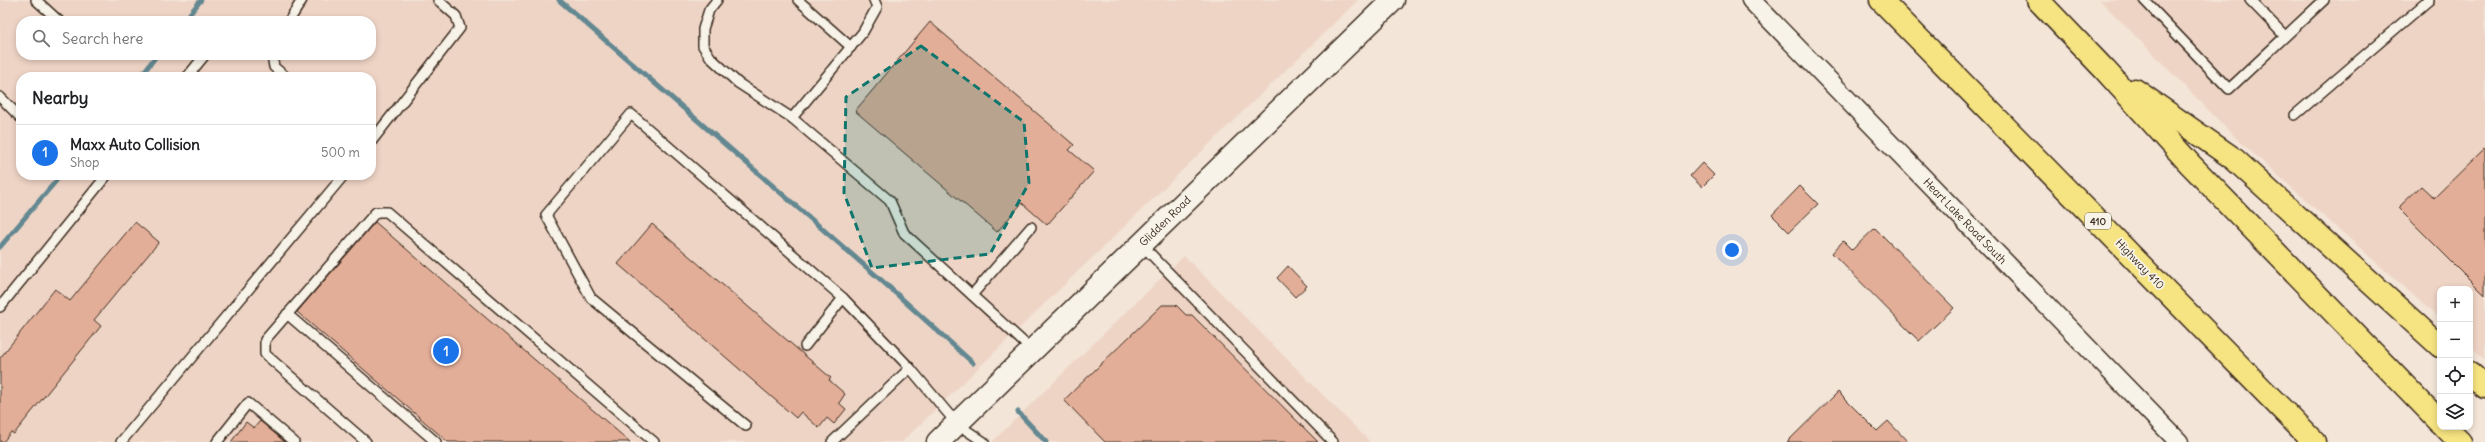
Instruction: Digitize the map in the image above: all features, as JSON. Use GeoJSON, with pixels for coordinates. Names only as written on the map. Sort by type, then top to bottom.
{"type":"FeatureCollection","features":[{"type":"Feature","properties":{"kind":"highway","name":"Highway 410"},"geometry":{"type":"LineString","coordinates":[[1881,0],[2314,442]]}},
{"type":"Feature","properties":{"kind":"highway"},"geometry":{"type":"LineString","coordinates":[[2038,0],[2105,70],[2190,164],[2437,419]]}},
{"type":"Feature","properties":{"kind":"highway"},"geometry":{"type":"LineString","coordinates":[[2105,70],[2234,159],[2437,343]]}},
{"type":"Feature","properties":{"kind":"highway"},"geometry":{"type":"LineString","coordinates":[[2473,376],[2485,387]]}},
{"type":"Feature","properties":{"kind":"highway"},"geometry":{"type":"LineString","coordinates":[[2448,430],[2460,442]]}},
{"type":"Feature","properties":{"kind":"street","name":"Glidden Road"},"geometry":{"type":"LineString","coordinates":[[938,442],[1393,0]]}},
{"type":"Feature","properties":{"kind":"street","name":"Heart Lake Road South"},"geometry":{"type":"LineString","coordinates":[[1751,0],[2179,442]]}},
{"type":"Feature","properties":{"kind":"lane"},"geometry":{"type":"LineString","coordinates":[[36,0],[54,16]]}},
{"type":"Feature","properties":{"kind":"lane"},"geometry":{"type":"LineString","coordinates":[[292,16],[302,0]]}},
{"type":"Feature","properties":{"kind":"lane"},"geometry":{"type":"LineString","coordinates":[[376,136],[460,28],[456,16],[438,0]]}},
{"type":"Feature","properties":{"kind":"lane"},"geometry":{"type":"LineString","coordinates":[[717,0],[709,10],[703,29],[703,46],[710,58],[738,83],[792,118],[890,201],[904,233],[1032,350]]}},
{"type":"Feature","properties":{"kind":"lane"},"geometry":{"type":"LineString","coordinates":[[798,0],[851,47]]}},
{"type":"Feature","properties":{"kind":"lane"},"geometry":{"type":"LineString","coordinates":[[792,118],[851,47],[873,17],[878,7],[874,0]]}},
{"type":"Feature","properties":{"kind":"lane"},"geometry":{"type":"LineString","coordinates":[[2144,0],[2229,89],[2324,0]]}},
{"type":"Feature","properties":{"kind":"lane"},"geometry":{"type":"LineString","coordinates":[[2250,0],[2285,36]]}},
{"type":"Feature","properties":{"kind":"lane"},"geometry":{"type":"LineString","coordinates":[[2295,114],[2429,0]]}},
{"type":"Feature","properties":{"kind":"lane"},"geometry":{"type":"LineString","coordinates":[[191,72],[201,60]]}},
{"type":"Feature","properties":{"kind":"lane"},"geometry":{"type":"LineString","coordinates":[[273,60],[274,67],[280,72]]}},
{"type":"Feature","properties":{"kind":"lane"},"geometry":{"type":"LineString","coordinates":[[0,97],[16,113]]}},
{"type":"Feature","properties":{"kind":"lane"},"geometry":{"type":"LineString","coordinates":[[746,426],[590,298],[546,215],[631,114],[843,298],[910,368],[957,424],[984,442]]}},
{"type":"Feature","properties":{"kind":"lane"},"geometry":{"type":"LineString","coordinates":[[0,307],[103,180]]}},
{"type":"Feature","properties":{"kind":"lane"},"geometry":{"type":"LineString","coordinates":[[121,442],[340,180]]}},
{"type":"Feature","properties":{"kind":"lane"},"geometry":{"type":"LineString","coordinates":[[366,442],[265,354],[264,340],[376,212],[387,212],[654,442]]}},
{"type":"Feature","properties":{"kind":"lane"},"geometry":{"type":"LineString","coordinates":[[972,294],[1030,227]]}},
{"type":"Feature","properties":{"kind":"lane"},"geometry":{"type":"LineString","coordinates":[[1141,244],[1333,442]]}},
{"type":"Feature","properties":{"kind":"lane"},"geometry":{"type":"LineString","coordinates":[[805,346],[843,298]]}},
{"type":"Feature","properties":{"kind":"lane"},"geometry":{"type":"LineString","coordinates":[[287,314],[436,442]]}},
{"type":"Feature","properties":{"kind":"lane"},"geometry":{"type":"LineString","coordinates":[[832,442],[910,368]]}},
{"type":"Feature","properties":{"kind":"lane"},"geometry":{"type":"LineString","coordinates":[[217,442],[248,403],[294,442]]}},
{"type":"Feature","properties":{"kind":"highlighted area"},"geometry":{"type":"Polygon","coordinates":[[[921,46],[1024,122],[1029,183],[990,254],[872,268],[844,193],[846,97],[921,46]]]}},
{"type":"Feature","properties":{"kind":"shaded area"},"geometry":{"type":"Polygon","coordinates":[[[0,0],[1358,0],[902,442],[0,442],[0,0]]]}},
{"type":"Feature","properties":{"kind":"shaded area"},"geometry":{"type":"Polygon","coordinates":[[[2100,0],[2485,0],[2485,359],[2473,349],[2473,286],[2437,286],[2437,316],[2236,138],[2100,0]]]}},
{"type":"Feature","properties":{"kind":"shaded area"},"geometry":{"type":"Polygon","coordinates":[[[1184,256],[1370,442],[992,442],[1184,256]]]}},
{"type":"Feature","properties":{"kind":"building"},"geometry":{"type":"Polygon","coordinates":[[[930,22],[1074,145],[1069,150],[1094,171],[1047,225],[1022,203],[997,232],[855,111],[930,22]]]}},
{"type":"Feature","properties":{"kind":"building"},"geometry":{"type":"Polygon","coordinates":[[[2485,148],[2485,295],[2398,208],[2421,186],[2434,198],[2485,148]]]}},
{"type":"Feature","properties":{"kind":"building"},"geometry":{"type":"Polygon","coordinates":[[[1702,163],[1714,175],[1702,187],[1690,176],[1702,163]]]}},
{"type":"Feature","properties":{"kind":"building"},"geometry":{"type":"Polygon","coordinates":[[[1800,186],[1818,204],[1789,232],[1772,215],[1800,186]]]}},
{"type":"Feature","properties":{"kind":"building"},"geometry":{"type":"Polygon","coordinates":[[[135,222],[159,242],[94,320],[101,326],[14,434],[11,432],[3,442],[0,442],[0,358],[55,289],[70,301],[135,222]]]}},
{"type":"Feature","properties":{"kind":"building"},"geometry":{"type":"Polygon","coordinates":[[[375,222],[630,442],[448,442],[297,312],[375,222]]]}},
{"type":"Feature","properties":{"kind":"building"},"geometry":{"type":"Polygon","coordinates":[[[652,224],[831,378],[829,380],[845,394],[839,403],[846,409],[834,424],[827,418],[819,428],[801,412],[796,418],[618,264],[652,224]]]}},
{"type":"Feature","properties":{"kind":"building"},"geometry":{"type":"Polygon","coordinates":[[[1875,228],[1954,308],[1919,341],[1832,253],[1843,241],[1852,250],[1875,228]]]}},
{"type":"Feature","properties":{"kind":"building"},"geometry":{"type":"Polygon","coordinates":[[[1288,266],[1307,286],[1295,297],[1277,278],[1288,266]]]}},
{"type":"Feature","properties":{"kind":"building"},"geometry":{"type":"Polygon","coordinates":[[[1162,305],[1176,305],[1186,315],[1192,315],[1318,442],[1105,442],[1064,400],[1162,305]]]}},
{"type":"Feature","properties":{"kind":"building"},"geometry":{"type":"Polygon","coordinates":[[[1838,392],[1877,431],[1888,421],[1908,442],[1787,442],[1838,392]]]}},
{"type":"Feature","properties":{"kind":"building"},"geometry":{"type":"Polygon","coordinates":[[[260,421],[285,442],[231,442],[246,422],[254,428],[260,421]]]}},
{"type":"Feature","properties":{"kind":"waterway"},"geometry":{"type":"LineString","coordinates":[[188,16],[201,0]]}},
{"type":"Feature","properties":{"kind":"waterway"},"geometry":{"type":"LineString","coordinates":[[559,0],[880,279],[973,363]]}},
{"type":"Feature","properties":{"kind":"waterway"},"geometry":{"type":"LineString","coordinates":[[144,72],[153,60]]}},
{"type":"Feature","properties":{"kind":"waterway"},"geometry":{"type":"LineString","coordinates":[[0,247],[57,180]]}},
{"type":"Feature","properties":{"kind":"waterway"},"geometry":{"type":"LineString","coordinates":[[1018,412],[1046,442]]}},
{"type":"Feature","properties":{"kind":"place","name":"Maxx Auto Collision"},"geometry":{"type":"Point","coordinates":[446,351]}}]}
